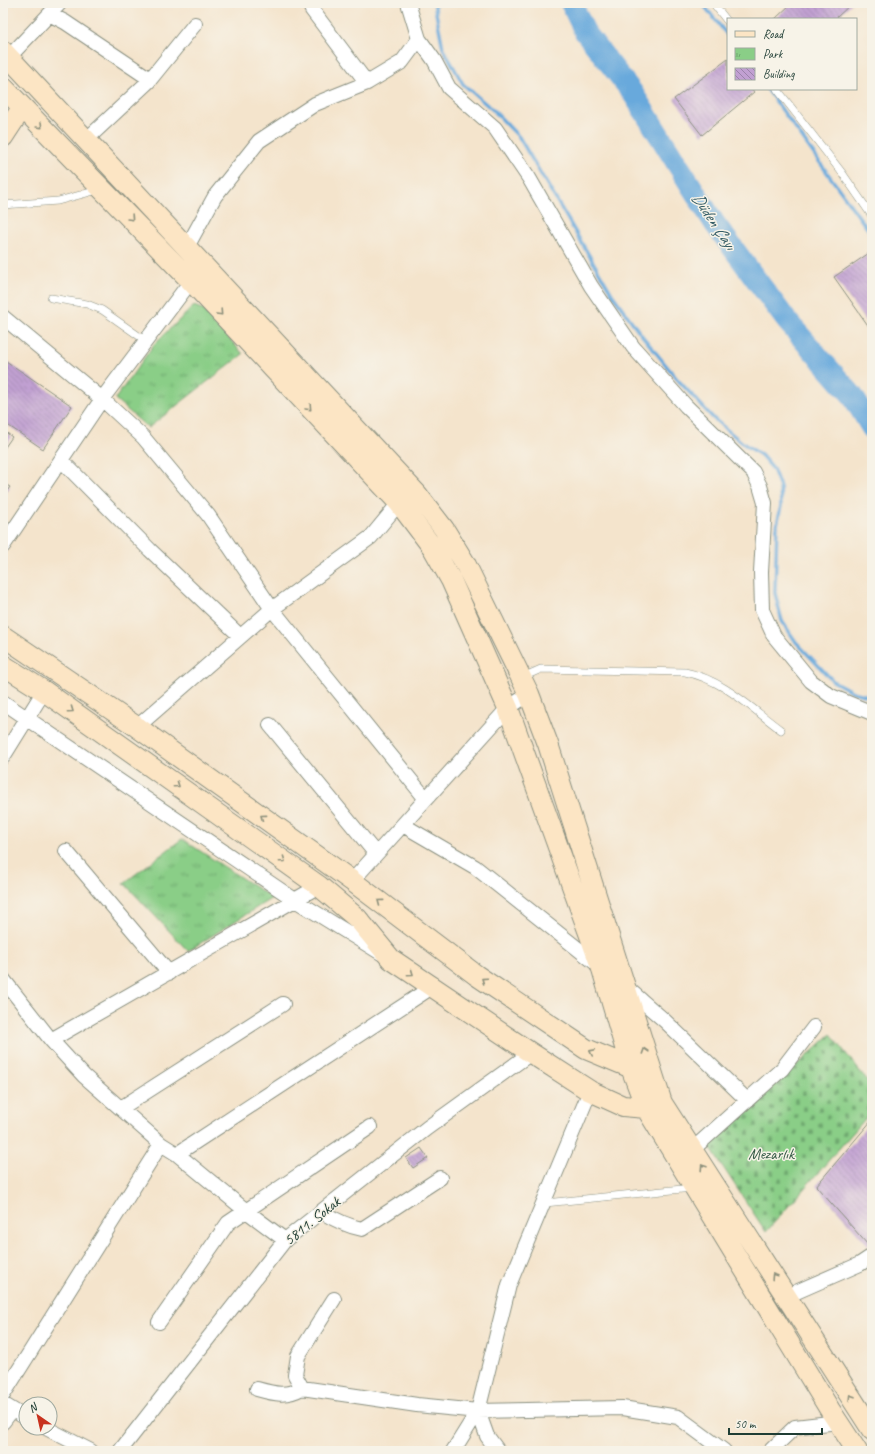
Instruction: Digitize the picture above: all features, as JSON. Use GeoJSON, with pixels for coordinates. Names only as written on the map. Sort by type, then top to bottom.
{"type":"FeatureCollection","features":[{"type":"Feature","properties":{"kind":"main road"},"geometry":{"type":"LineString","coordinates":[[6,54],[417,494],[444,528],[465,563],[525,686],[548,744],[654,1078],[654,1105],[692,1150],[872,1430]]}},
{"type":"Feature","properties":{"kind":"main road"},"geometry":{"type":"LineString","coordinates":[[3,87],[191,282],[398,503],[433,548],[451,580],[508,708],[602,969],[631,1068],[654,1105],[694,1188],[857,1451]]}},
{"type":"Feature","properties":{"kind":"main road"},"geometry":{"type":"LineString","coordinates":[[3,137],[22,108]]}},
{"type":"Feature","properties":{"kind":"main road"},"geometry":{"type":"LineString","coordinates":[[3,636],[137,727],[352,881],[476,975],[586,1049],[607,1060],[654,1078]]}},
{"type":"Feature","properties":{"kind":"main road"},"geometry":{"type":"LineString","coordinates":[[3,665],[44,691],[319,886],[358,919],[391,960],[590,1091],[623,1106],[654,1105]]}},
{"type":"Feature","properties":{"kind":"street"},"geometry":{"type":"LineString","coordinates":[[6,54],[50,15],[60,3]]}},
{"type":"Feature","properties":{"kind":"street"},"geometry":{"type":"LineString","coordinates":[[309,3],[312,10],[367,83]]}},
{"type":"Feature","properties":{"kind":"street"},"geometry":{"type":"LineString","coordinates":[[408,3],[419,39],[434,60],[449,88],[495,128],[529,178],[591,286],[633,347],[686,406],[753,472],[760,486],[765,503],[761,572],[762,610],[774,636],[811,681],[831,696],[872,713]]}},
{"type":"Feature","properties":{"kind":"street"},"geometry":{"type":"LineString","coordinates":[[50,15],[65,22],[150,80]]}},
{"type":"Feature","properties":{"kind":"street"},"geometry":{"type":"LineString","coordinates":[[86,140],[150,80],[195,24]]}},
{"type":"Feature","properties":{"kind":"street"},"geometry":{"type":"LineString","coordinates":[[187,247],[215,196],[258,141],[315,104],[367,83],[402,62],[419,39]]}},
{"type":"Feature","properties":{"kind":"street"},"geometry":{"type":"LineString","coordinates":[[3,546],[62,461],[102,399],[191,282]]}},
{"type":"Feature","properties":{"kind":"street"},"geometry":{"type":"LineString","coordinates":[[3,317],[102,399],[143,437],[208,515],[272,609],[426,799]]}},
{"type":"Feature","properties":{"kind":"street"},"geometry":{"type":"LineString","coordinates":[[62,461],[150,550],[240,636]]}},
{"type":"Feature","properties":{"kind":"street"},"geometry":{"type":"LineString","coordinates":[[137,727],[272,609],[371,537],[398,503]]}},
{"type":"Feature","properties":{"kind":"street"},"geometry":{"type":"LineString","coordinates":[[352,881],[508,708],[525,686]]}},
{"type":"Feature","properties":{"kind":"street"},"geometry":{"type":"LineString","coordinates":[[3,757],[44,691]]}},
{"type":"Feature","properties":{"kind":"street"},"geometry":{"type":"LineString","coordinates":[[3,702],[295,900],[391,960]]}},
{"type":"Feature","properties":{"kind":"street"},"geometry":{"type":"LineString","coordinates":[[270,725],[376,854]]}},
{"type":"Feature","properties":{"kind":"street"},"geometry":{"type":"LineString","coordinates":[[403,825],[475,867],[602,969]]}},
{"type":"Feature","properties":{"kind":"street"},"geometry":{"type":"LineString","coordinates":[[66,851],[169,973]]}},
{"type":"Feature","properties":{"kind":"street"},"geometry":{"type":"LineString","coordinates":[[52,1040],[319,886]]}},
{"type":"Feature","properties":{"kind":"street"},"geometry":{"type":"LineString","coordinates":[[3,979],[52,1040],[84,1076],[161,1144],[177,1154],[245,1210],[285,1240]]}},
{"type":"Feature","properties":{"kind":"street"},"geometry":{"type":"LineString","coordinates":[[624,985],[665,1021],[747,1100]]}},
{"type":"Feature","properties":{"kind":"street"},"geometry":{"type":"LineString","coordinates":[[177,1154],[432,987]]}},
{"type":"Feature","properties":{"kind":"street"},"geometry":{"type":"LineString","coordinates":[[121,1108],[283,1004]]}},
{"type":"Feature","properties":{"kind":"street"},"geometry":{"type":"LineString","coordinates":[[692,1150],[782,1068],[814,1027]]}},
{"type":"Feature","properties":{"kind":"street","name":"5811. Sokak"},"geometry":{"type":"LineString","coordinates":[[120,1451],[285,1240],[427,1128],[531,1053]]}},
{"type":"Feature","properties":{"kind":"street"},"geometry":{"type":"LineString","coordinates":[[453,1451],[478,1411],[510,1285],[590,1091]]}},
{"type":"Feature","properties":{"kind":"street"},"geometry":{"type":"LineString","coordinates":[[159,1322],[228,1223],[245,1210],[370,1127]]}},
{"type":"Feature","properties":{"kind":"street"},"geometry":{"type":"LineString","coordinates":[[3,1395],[161,1144]]}},
{"type":"Feature","properties":{"kind":"street"},"geometry":{"type":"LineString","coordinates":[[322,1212],[334,1220],[362,1229],[440,1178]]}},
{"type":"Feature","properties":{"kind":"street"},"geometry":{"type":"LineString","coordinates":[[787,1296],[860,1264],[872,1256]]}},
{"type":"Feature","properties":{"kind":"street"},"geometry":{"type":"LineString","coordinates":[[302,1388],[295,1375],[298,1356],[334,1299]]}},
{"type":"Feature","properties":{"kind":"street"},"geometry":{"type":"LineString","coordinates":[[257,1389],[274,1394],[291,1394],[302,1388],[417,1405],[478,1411],[540,1411],[622,1408],[678,1416],[724,1451]]}},
{"type":"Feature","properties":{"kind":"street"},"geometry":{"type":"LineString","coordinates":[[3,1422],[7,1407],[18,1413]]}},
{"type":"Feature","properties":{"kind":"street"},"geometry":{"type":"LineString","coordinates":[[478,1411],[487,1436],[498,1451]]}},
{"type":"Feature","properties":{"kind":"street"},"geometry":{"type":"LineString","coordinates":[[770,1451],[795,1427],[838,1422]]}},
{"type":"Feature","properties":{"kind":"street"},"geometry":{"type":"LineString","coordinates":[[58,1434],[91,1451]]}},
{"type":"Feature","properties":{"kind":"lane"},"geometry":{"type":"LineString","coordinates":[[713,3],[727,21]]}},
{"type":"Feature","properties":{"kind":"lane"},"geometry":{"type":"LineString","coordinates":[[778,90],[843,174],[872,216]]}},
{"type":"Feature","properties":{"kind":"lane"},"geometry":{"type":"LineString","coordinates":[[3,205],[58,200],[102,189]]}},
{"type":"Feature","properties":{"kind":"lane"},"geometry":{"type":"LineString","coordinates":[[51,298],[87,304],[102,310],[146,341]]}},
{"type":"Feature","properties":{"kind":"lane"},"geometry":{"type":"LineString","coordinates":[[525,686],[541,670],[685,672],[696,674],[721,686],[781,730]]}},
{"type":"Feature","properties":{"kind":"lane"},"geometry":{"type":"LineString","coordinates":[[545,1203],[694,1188]]}},
{"type":"Feature","properties":{"kind":"green space"},"geometry":{"type":"Polygon","coordinates":[[[194,306],[204,310],[243,354],[148,428],[115,399],[155,343],[194,306]]]}},
{"type":"Feature","properties":{"kind":"green space"},"geometry":{"type":"Polygon","coordinates":[[[182,839],[272,898],[188,951],[124,883],[182,839]]]}},
{"type":"Feature","properties":{"kind":"green space","name":"Mezarlık"},"geometry":{"type":"Polygon","coordinates":[[[831,1034],[872,1087],[872,1111],[766,1232],[709,1146],[831,1034]]]}},
{"type":"Feature","properties":{"kind":"building"},"geometry":{"type":"Polygon","coordinates":[[[792,3],[852,3],[836,18],[776,18],[792,3]]]}},
{"type":"Feature","properties":{"kind":"building"},"geometry":{"type":"Polygon","coordinates":[[[727,60],[727,90],[753,90],[754,92],[702,135],[674,99],[727,60]]]}},
{"type":"Feature","properties":{"kind":"building"},"geometry":{"type":"Polygon","coordinates":[[[872,251],[872,331],[834,277],[872,251]]]}},
{"type":"Feature","properties":{"kind":"building"},"geometry":{"type":"Polygon","coordinates":[[[3,359],[72,406],[43,449],[3,422],[3,359]]]}},
{"type":"Feature","properties":{"kind":"building"},"geometry":{"type":"Polygon","coordinates":[[[3,430],[12,437],[3,450],[3,430]]]}},
{"type":"Feature","properties":{"kind":"building"},"geometry":{"type":"Polygon","coordinates":[[[3,483],[10,487],[3,497],[3,483]]]}},
{"type":"Feature","properties":{"kind":"building"},"geometry":{"type":"Polygon","coordinates":[[[872,1120],[872,1243],[868,1245],[816,1186],[872,1120]]]}},
{"type":"Feature","properties":{"kind":"building"},"geometry":{"type":"Polygon","coordinates":[[[421,1148],[428,1158],[413,1168],[406,1158],[421,1148]]]}},
{"type":"Feature","properties":{"kind":"waterway"},"geometry":{"type":"LineString","coordinates":[[434,3],[443,48],[463,84],[494,111],[519,137],[612,294],[640,333],[678,380],[714,419],[744,444],[761,455],[773,469],[780,487],[781,506],[777,525],[775,593],[782,621],[796,642],[833,681],[853,692],[872,697]]}},
{"type":"Feature","properties":{"kind":"waterway","name":"Düden Çayı"},"geometry":{"type":"LineString","coordinates":[[571,3],[585,32],[632,92],[715,224],[787,321],[852,395],[872,428]]}},
{"type":"Feature","properties":{"kind":"waterway"},"geometry":{"type":"LineString","coordinates":[[702,3],[727,35]]}},
{"type":"Feature","properties":{"kind":"waterway"},"geometry":{"type":"LineString","coordinates":[[768,90],[872,235]]}}]}
